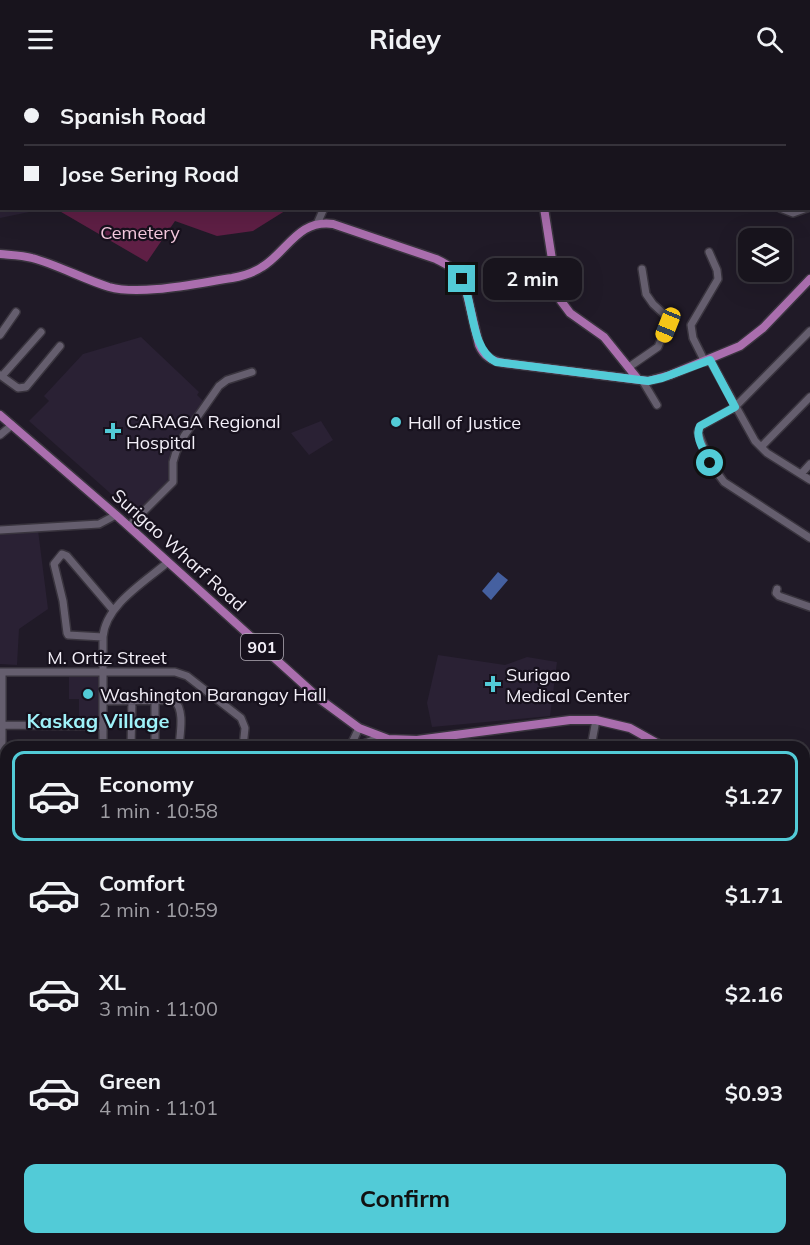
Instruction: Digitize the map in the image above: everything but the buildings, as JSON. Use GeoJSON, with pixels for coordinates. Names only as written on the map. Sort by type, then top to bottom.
{"type":"FeatureCollection","features":[{"type":"Feature","properties":{"kind":"main road"},"geometry":{"type":"LineString","coordinates":[[544,210],[556,285],[561,301],[570,313],[604,337],[640,379]]}},
{"type":"Feature","properties":{"kind":"main road"},"geometry":{"type":"LineString","coordinates":[[0,254],[30,257],[110,287],[152,289],[251,273],[272,260],[294,236],[316,224],[333,224],[436,259],[451,267],[465,286],[479,345],[486,356],[496,362],[648,381],[662,378],[734,350],[752,338],[810,279]]}},
{"type":"Feature","properties":{"kind":"main road","name":"901"},"geometry":{"type":"LineString","coordinates":[[0,415],[12,425]]}},
{"type":"Feature","properties":{"kind":"main road","name":"Surigao Wharf Road"},"geometry":{"type":"LineString","coordinates":[[12,425],[129,526],[321,700],[359,728],[396,741],[570,720],[596,720],[630,728],[653,741]]}},
{"type":"Feature","properties":{"kind":"street"},"geometry":{"type":"LineString","coordinates":[[316,224],[323,210]]}},
{"type":"Feature","properties":{"kind":"street"},"geometry":{"type":"LineString","coordinates":[[785,210],[793,213],[802,210]]}},
{"type":"Feature","properties":{"kind":"street"},"geometry":{"type":"LineString","coordinates":[[709,252],[717,270],[718,279],[691,325],[693,338],[749,433],[761,447],[810,480]]}},
{"type":"Feature","properties":{"kind":"street"},"geometry":{"type":"LineString","coordinates":[[629,367],[658,347],[668,322],[666,316],[646,294],[642,269]]}},
{"type":"Feature","properties":{"kind":"street"},"geometry":{"type":"LineString","coordinates":[[0,335],[16,312]]}},
{"type":"Feature","properties":{"kind":"street"},"geometry":{"type":"LineString","coordinates":[[810,331],[735,407],[698,429],[698,435],[710,463],[724,482],[810,538]]}},
{"type":"Feature","properties":{"kind":"street"},"geometry":{"type":"LineString","coordinates":[[40,332],[1,376],[18,388],[26,387],[60,346]]}},
{"type":"Feature","properties":{"kind":"street"},"geometry":{"type":"LineString","coordinates":[[129,526],[173,482],[173,462],[176,452],[212,394],[222,382],[252,372]]}},
{"type":"Feature","properties":{"kind":"street"},"geometry":{"type":"LineString","coordinates":[[640,379],[657,405]]}},
{"type":"Feature","properties":{"kind":"street"},"geometry":{"type":"LineString","coordinates":[[761,447],[810,397]]}},
{"type":"Feature","properties":{"kind":"street"},"geometry":{"type":"LineString","coordinates":[[0,435],[12,425]]}},
{"type":"Feature","properties":{"kind":"street"},"geometry":{"type":"LineString","coordinates":[[801,474],[810,464]]}},
{"type":"Feature","properties":{"kind":"street"},"geometry":{"type":"LineString","coordinates":[[0,530],[99,524],[116,515]]}},
{"type":"Feature","properties":{"kind":"street"},"geometry":{"type":"LineString","coordinates":[[103,637],[68,635],[67,633],[63,601],[54,564],[62,554],[67,556],[113,610]]}},
{"type":"Feature","properties":{"kind":"street"},"geometry":{"type":"LineString","coordinates":[[103,741],[105,622],[113,610],[168,562]]}},
{"type":"Feature","properties":{"kind":"street"},"geometry":{"type":"LineString","coordinates":[[777,589],[776,593],[779,596],[810,607]]}},
{"type":"Feature","properties":{"kind":"street","name":"M. Ortiz Street"},"geometry":{"type":"LineString","coordinates":[[1,672],[168,670],[187,676],[241,718],[245,728],[244,741]]}},
{"type":"Feature","properties":{"kind":"street"},"geometry":{"type":"LineString","coordinates":[[1,672],[3,741]]}},
{"type":"Feature","properties":{"kind":"street"},"geometry":{"type":"LineString","coordinates":[[103,700],[174,700],[180,711],[179,741]]}},
{"type":"Feature","properties":{"kind":"street"},"geometry":{"type":"LineString","coordinates":[[155,700],[155,741]]}},
{"type":"Feature","properties":{"kind":"street"},"geometry":{"type":"LineString","coordinates":[[131,741],[132,701]]}},
{"type":"Feature","properties":{"kind":"street"},"geometry":{"type":"LineString","coordinates":[[592,741],[596,720]]}},
{"type":"Feature","properties":{"kind":"street"},"geometry":{"type":"LineString","coordinates":[[2,725],[103,726]]}},
{"type":"Feature","properties":{"kind":"street"},"geometry":{"type":"LineString","coordinates":[[353,741],[359,728]]}},
{"type":"Feature","properties":{"kind":"street"},"geometry":{"type":"LineString","coordinates":[[371,741],[380,737]]}},
{"type":"Feature","properties":{"kind":"shaded area"},"geometry":{"type":"Polygon","coordinates":[[[0,210],[39,210],[0,218],[0,210]]]}},
{"type":"Feature","properties":{"kind":"shaded area","name":"CARAGA Regional Hospital"},"geometry":{"type":"Polygon","coordinates":[[[141,337],[199,392],[197,395],[205,403],[178,441],[170,460],[172,479],[137,517],[29,421],[49,401],[44,396],[83,354],[141,337]]]}},
{"type":"Feature","properties":{"kind":"shaded area"},"geometry":{"type":"Polygon","coordinates":[[[321,421],[333,440],[309,455],[291,433],[321,421]]]}},
{"type":"Feature","properties":{"kind":"shaded area"},"geometry":{"type":"Polygon","coordinates":[[[38,530],[48,609],[19,629],[17,665],[0,664],[0,533],[38,530]]]}},
{"type":"Feature","properties":{"kind":"shaded area","name":"Surigao Medical Center"},"geometry":{"type":"Polygon","coordinates":[[[438,655],[505,665],[527,657],[557,662],[550,716],[432,727],[427,703],[438,655]]]}},
{"type":"Feature","properties":{"kind":"shaded area"},"geometry":{"type":"Polygon","coordinates":[[[69,677],[100,677],[100,722],[79,722],[79,699],[69,699],[69,677]]]}},
{"type":"Feature","properties":{"kind":"green space","name":"Cemetery"},"geometry":{"type":"Polygon","coordinates":[[[58,210],[286,210],[253,231],[217,236],[175,221],[147,262],[58,210]]]}},
{"type":"Feature","properties":{"kind":"water"},"geometry":{"type":"Polygon","coordinates":[[[498,572],[508,580],[491,600],[482,591],[498,572]]]}},
{"type":"Feature","properties":{"kind":"place","name":"Hall of Justice"},"geometry":{"type":"Point","coordinates":[396,422]}},
{"type":"Feature","properties":{"kind":"place","name":"CARAGA Regional Hospital"},"geometry":{"type":"Point","coordinates":[113,431]}},
{"type":"Feature","properties":{"kind":"place","name":"Surigao Medical Center"},"geometry":{"type":"Point","coordinates":[493,684]}},
{"type":"Feature","properties":{"kind":"place","name":"Washington Barangay Hall"},"geometry":{"type":"Point","coordinates":[88,694]}},
{"type":"Feature","properties":{"kind":"district","name":"Kaskag Village"},"geometry":{"type":"Point","coordinates":[98,720]}},
{"type":"Feature","properties":{"kind":"route"},"geometry":{"type":"LineString","coordinates":[[462,279],[479,345],[486,356],[496,362],[648,381],[710,360],[735,407],[698,429],[698,435],[710,463]]}}]}
